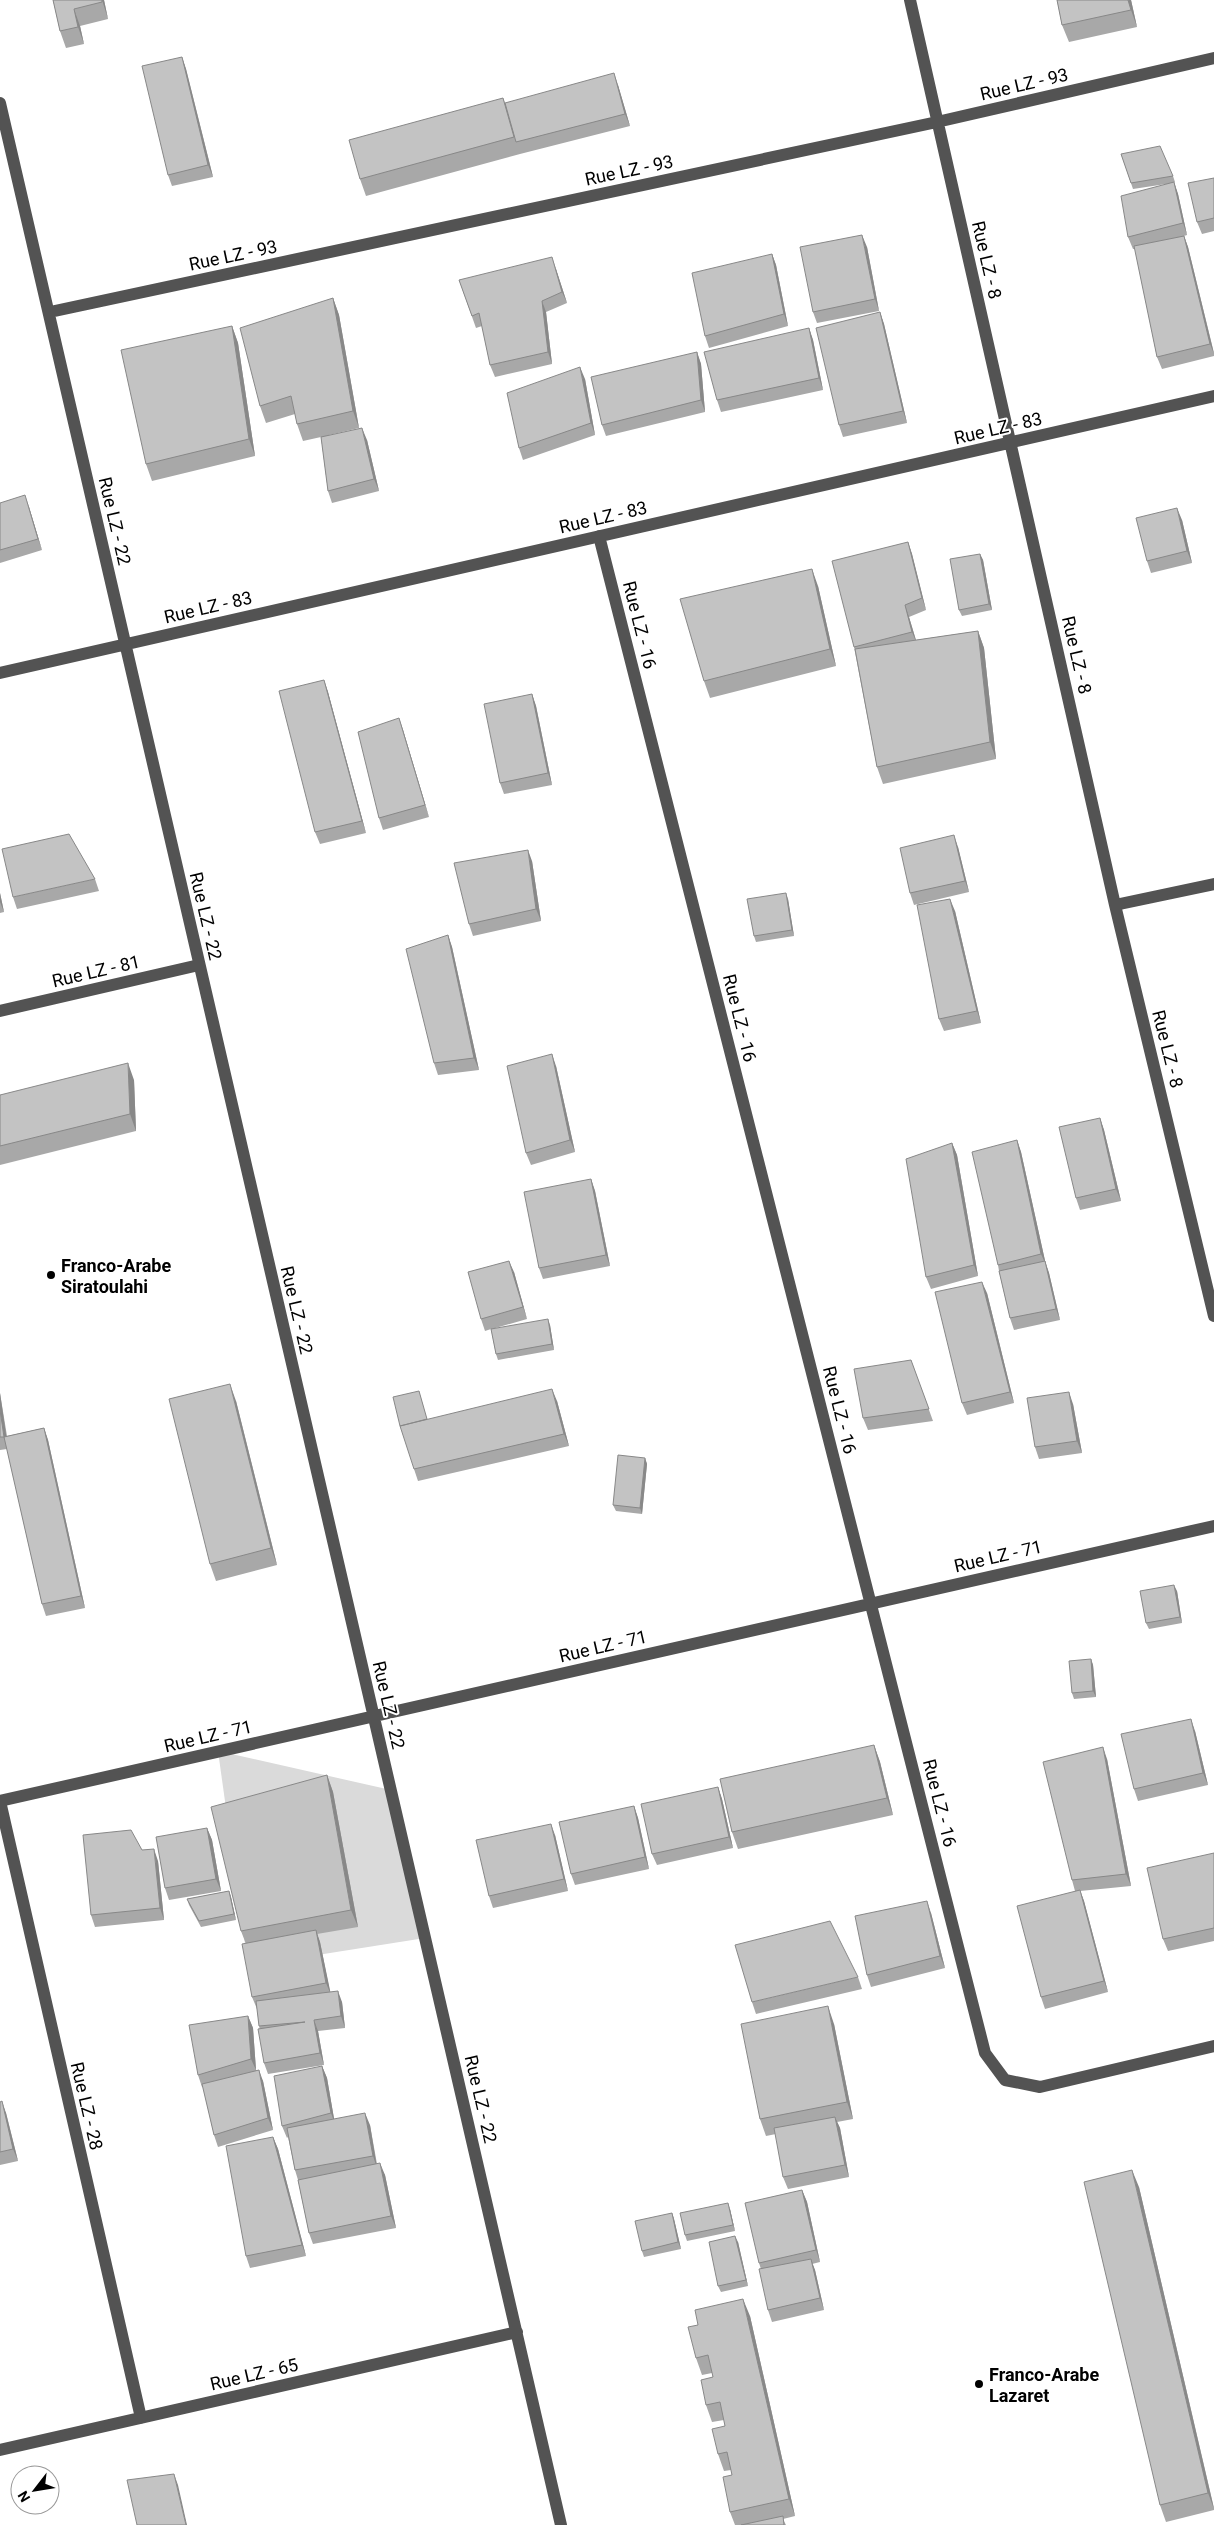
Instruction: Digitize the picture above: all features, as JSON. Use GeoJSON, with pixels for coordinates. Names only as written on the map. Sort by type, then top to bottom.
{"type":"FeatureCollection","features":[{"type":"Feature","properties":{"kind":"street","name":"Rue LZ - 8"},"geometry":{"type":"LineString","coordinates":[[910,0],[1012,443],[1115,905],[1214,1316]]}},
{"type":"Feature","properties":{"kind":"street","name":"Rue LZ - 93"},"geometry":{"type":"LineString","coordinates":[[50,312],[937,122],[1214,58]]}},
{"type":"Feature","properties":{"kind":"street","name":"Rue LZ - 22"},"geometry":{"type":"LineString","coordinates":[[0,103],[50,312],[199,965],[561,2525]]}},
{"type":"Feature","properties":{"kind":"street","name":"Rue LZ - 83"},"geometry":{"type":"LineString","coordinates":[[0,673],[1214,396]]}},
{"type":"Feature","properties":{"kind":"street","name":"Rue LZ - 16"},"geometry":{"type":"LineString","coordinates":[[599,536],[985,2053],[1005,2080],[1040,2087],[1214,2046]]}},
{"type":"Feature","properties":{"kind":"street"},"geometry":{"type":"LineString","coordinates":[[1115,905],[1214,884]]}},
{"type":"Feature","properties":{"kind":"street","name":"Rue LZ - 81"},"geometry":{"type":"LineString","coordinates":[[0,1011],[199,965]]}},
{"type":"Feature","properties":{"kind":"street","name":"Rue LZ - 71"},"geometry":{"type":"LineString","coordinates":[[0,1801],[1214,1526]]}},
{"type":"Feature","properties":{"kind":"street","name":"Rue LZ - 28"},"geometry":{"type":"LineString","coordinates":[[0,1801],[141,2418]]}},
{"type":"Feature","properties":{"kind":"street","name":"Rue LZ - 65"},"geometry":{"type":"LineString","coordinates":[[0,2450],[517,2332]]}},
{"type":"Feature","properties":{"kind":"shaded area"},"geometry":{"type":"Polygon","coordinates":[[[218,1751],[391,1790],[425,1938],[248,1966],[218,1751]]]}},
{"type":"Feature","properties":{"kind":"building"},"geometry":{"type":"Polygon","coordinates":[[[53,0],[102,0],[102,2],[74,9],[78,27],[60,31],[53,0]]]}},
{"type":"Feature","properties":{"kind":"building"},"geometry":{"type":"Polygon","coordinates":[[[1057,0],[1128,0],[1131,10],[1062,25],[1057,0]]]}},
{"type":"Feature","properties":{"kind":"building"},"geometry":{"type":"Polygon","coordinates":[[[182,57],[208,165],[168,175],[142,66],[182,57]]]}},
{"type":"Feature","properties":{"kind":"building"},"geometry":{"type":"Polygon","coordinates":[[[614,73],[625,114],[516,142],[505,103],[614,73]]]}},
{"type":"Feature","properties":{"kind":"building"},"geometry":{"type":"Polygon","coordinates":[[[503,98],[514,137],[360,179],[349,140],[503,98]]]}},
{"type":"Feature","properties":{"kind":"building"},"geometry":{"type":"Polygon","coordinates":[[[1160,146],[1173,176],[1131,183],[1121,154],[1160,146]]]}},
{"type":"Feature","properties":{"kind":"building"},"geometry":{"type":"Polygon","coordinates":[[[1214,178],[1214,218],[1197,222],[1188,183],[1214,178]]]}},
{"type":"Feature","properties":{"kind":"building"},"geometry":{"type":"Polygon","coordinates":[[[1174,182],[1183,223],[1128,237],[1121,196],[1174,182]]]}},
{"type":"Feature","properties":{"kind":"building"},"geometry":{"type":"Polygon","coordinates":[[[862,235],[875,299],[813,312],[800,247],[862,235]]]}},
{"type":"Feature","properties":{"kind":"building"},"geometry":{"type":"Polygon","coordinates":[[[1184,236],[1210,344],[1157,357],[1134,246],[1184,236]]]}},
{"type":"Feature","properties":{"kind":"building"},"geometry":{"type":"Polygon","coordinates":[[[772,254],[784,314],[705,336],[692,273],[772,254]]]}},
{"type":"Feature","properties":{"kind":"building"},"geometry":{"type":"Polygon","coordinates":[[[552,257],[562,292],[542,301],[548,352],[490,365],[479,313],[472,316],[459,280],[552,257]]]}},
{"type":"Feature","properties":{"kind":"building"},"geometry":{"type":"Polygon","coordinates":[[[333,298],[353,411],[297,424],[291,396],[260,406],[240,328],[333,298]]]}},
{"type":"Feature","properties":{"kind":"building"},"geometry":{"type":"Polygon","coordinates":[[[880,312],[903,411],[839,425],[816,328],[880,312]]]}},
{"type":"Feature","properties":{"kind":"building"},"geometry":{"type":"Polygon","coordinates":[[[232,326],[249,439],[146,464],[121,350],[232,326]]]}},
{"type":"Feature","properties":{"kind":"building"},"geometry":{"type":"Polygon","coordinates":[[[809,328],[819,378],[717,400],[704,352],[809,328]]]}},
{"type":"Feature","properties":{"kind":"building"},"geometry":{"type":"Polygon","coordinates":[[[697,352],[701,400],[602,425],[591,377],[697,352]]]}},
{"type":"Feature","properties":{"kind":"building"},"geometry":{"type":"Polygon","coordinates":[[[580,367],[591,423],[519,448],[507,393],[580,367]]]}},
{"type":"Feature","properties":{"kind":"building"},"geometry":{"type":"Polygon","coordinates":[[[362,428],[374,479],[328,491],[321,437],[362,428]]]}},
{"type":"Feature","properties":{"kind":"building"},"geometry":{"type":"Polygon","coordinates":[[[25,495],[38,539],[0,550],[0,503],[25,495]]]}},
{"type":"Feature","properties":{"kind":"building"},"geometry":{"type":"Polygon","coordinates":[[[1177,508],[1187,551],[1147,561],[1136,518],[1177,508]]]}},
{"type":"Feature","properties":{"kind":"building"},"geometry":{"type":"Polygon","coordinates":[[[908,542],[922,598],[905,605],[912,632],[854,647],[832,561],[908,542]]]}},
{"type":"Feature","properties":{"kind":"building"},"geometry":{"type":"Polygon","coordinates":[[[980,554],[989,604],[959,610],[950,559],[980,554]]]}},
{"type":"Feature","properties":{"kind":"building"},"geometry":{"type":"Polygon","coordinates":[[[812,569],[830,649],[704,681],[680,599],[812,569]]]}},
{"type":"Feature","properties":{"kind":"building"},"geometry":{"type":"Polygon","coordinates":[[[978,631],[990,742],[877,767],[855,649],[978,631]]]}},
{"type":"Feature","properties":{"kind":"building"},"geometry":{"type":"Polygon","coordinates":[[[324,680],[362,821],[315,832],[279,691],[324,680]]]}},
{"type":"Feature","properties":{"kind":"building"},"geometry":{"type":"Polygon","coordinates":[[[532,694],[548,773],[500,783],[484,704],[532,694]]]}},
{"type":"Feature","properties":{"kind":"building"},"geometry":{"type":"Polygon","coordinates":[[[399,718],[425,805],[379,818],[358,732],[399,718]]]}},
{"type":"Feature","properties":{"kind":"building"},"geometry":{"type":"Polygon","coordinates":[[[69,834],[95,879],[13,897],[2,849],[69,834]]]}},
{"type":"Feature","properties":{"kind":"building"},"geometry":{"type":"Polygon","coordinates":[[[954,835],[965,881],[910,893],[900,848],[954,835]]]}},
{"type":"Feature","properties":{"kind":"building"},"geometry":{"type":"Polygon","coordinates":[[[528,850],[536,909],[469,924],[454,863],[528,850]]]}},
{"type":"Feature","properties":{"kind":"building"},"geometry":{"type":"Polygon","coordinates":[[[786,893],[792,930],[754,936],[747,899],[786,893]]]}},
{"type":"Feature","properties":{"kind":"building"},"geometry":{"type":"Polygon","coordinates":[[[950,899],[977,1011],[939,1019],[917,905],[950,899]]]}},
{"type":"Feature","properties":{"kind":"building"},"geometry":{"type":"Polygon","coordinates":[[[448,935],[474,1058],[434,1063],[406,949],[448,935]]]}},
{"type":"Feature","properties":{"kind":"building"},"geometry":{"type":"Polygon","coordinates":[[[552,1054],[570,1140],[526,1153],[507,1066],[552,1054]]]}},
{"type":"Feature","properties":{"kind":"building"},"geometry":{"type":"Polygon","coordinates":[[[128,1063],[130,1114],[0,1146],[0,1095],[128,1063]]]}},
{"type":"Feature","properties":{"kind":"building"},"geometry":{"type":"Polygon","coordinates":[[[1100,1118],[1116,1189],[1076,1198],[1059,1127],[1100,1118]]]}},
{"type":"Feature","properties":{"kind":"building"},"geometry":{"type":"Polygon","coordinates":[[[1017,1140],[1041,1254],[998,1265],[972,1152],[1017,1140]]]}},
{"type":"Feature","properties":{"kind":"building"},"geometry":{"type":"Polygon","coordinates":[[[952,1143],[974,1265],[926,1277],[906,1159],[952,1143]]]}},
{"type":"Feature","properties":{"kind":"building"},"geometry":{"type":"Polygon","coordinates":[[[591,1179],[606,1255],[539,1268],[524,1192],[591,1179]]]}},
{"type":"Feature","properties":{"kind":"building"},"geometry":{"type":"Polygon","coordinates":[[[509,1261],[523,1307],[481,1319],[468,1272],[509,1261]]]}},
{"type":"Feature","properties":{"kind":"building"},"geometry":{"type":"Polygon","coordinates":[[[1045,1261],[1056,1309],[1010,1318],[999,1271],[1045,1261]]]}},
{"type":"Feature","properties":{"kind":"building"},"geometry":{"type":"Polygon","coordinates":[[[982,1282],[1010,1392],[962,1403],[935,1292],[982,1282]]]}},
{"type":"Feature","properties":{"kind":"building"},"geometry":{"type":"Polygon","coordinates":[[[548,1319],[552,1344],[496,1354],[491,1329],[548,1319]]]}},
{"type":"Feature","properties":{"kind":"building"},"geometry":{"type":"Polygon","coordinates":[[[911,1360],[929,1409],[863,1418],[854,1369],[911,1360]]]}},
{"type":"Feature","properties":{"kind":"building"},"geometry":{"type":"Polygon","coordinates":[[[230,1384],[271,1548],[210,1564],[169,1399],[230,1384]]]}},
{"type":"Feature","properties":{"kind":"building"},"geometry":{"type":"Polygon","coordinates":[[[552,1389],[564,1434],[414,1469],[400,1426],[552,1389]]]}},
{"type":"Feature","properties":{"kind":"building"},"geometry":{"type":"Polygon","coordinates":[[[419,1391],[427,1419],[400,1426],[393,1397],[419,1391]]]}},
{"type":"Feature","properties":{"kind":"building"},"geometry":{"type":"Polygon","coordinates":[[[1069,1392],[1077,1441],[1035,1447],[1027,1398],[1069,1392]]]}},
{"type":"Feature","properties":{"kind":"building"},"geometry":{"type":"Polygon","coordinates":[[[0,1410],[4,1437],[0,1437],[0,1410]]]}},
{"type":"Feature","properties":{"kind":"building"},"geometry":{"type":"Polygon","coordinates":[[[44,1428],[81,1596],[42,1604],[4,1437],[44,1428]]]}},
{"type":"Feature","properties":{"kind":"building"},"geometry":{"type":"Polygon","coordinates":[[[618,1455],[645,1458],[640,1508],[613,1505],[618,1455]]]}},
{"type":"Feature","properties":{"kind":"building"},"geometry":{"type":"Polygon","coordinates":[[[1174,1585],[1180,1617],[1146,1623],[1140,1591],[1174,1585]]]}},
{"type":"Feature","properties":{"kind":"building"},"geometry":{"type":"Polygon","coordinates":[[[1091,1659],[1093,1691],[1072,1693],[1069,1661],[1091,1659]]]}},
{"type":"Feature","properties":{"kind":"building"},"geometry":{"type":"Polygon","coordinates":[[[1191,1719],[1203,1773],[1134,1789],[1121,1734],[1191,1719]]]}},
{"type":"Feature","properties":{"kind":"building"},"geometry":{"type":"Polygon","coordinates":[[[874,1745],[887,1798],[732,1832],[720,1779],[874,1745]]]}},
{"type":"Feature","properties":{"kind":"building"},"geometry":{"type":"Polygon","coordinates":[[[1103,1747],[1126,1874],[1072,1880],[1043,1762],[1103,1747]]]}},
{"type":"Feature","properties":{"kind":"building"},"geometry":{"type":"Polygon","coordinates":[[[327,1775],[351,1910],[241,1931],[211,1807],[327,1775]]]}},
{"type":"Feature","properties":{"kind":"building"},"geometry":{"type":"Polygon","coordinates":[[[718,1787],[729,1837],[652,1854],[641,1804],[718,1787]]]}},
{"type":"Feature","properties":{"kind":"building"},"geometry":{"type":"Polygon","coordinates":[[[634,1806],[645,1857],[571,1874],[559,1822],[634,1806]]]}},
{"type":"Feature","properties":{"kind":"building"},"geometry":{"type":"Polygon","coordinates":[[[551,1824],[564,1879],[489,1896],[476,1840],[551,1824]]]}},
{"type":"Feature","properties":{"kind":"building"},"geometry":{"type":"Polygon","coordinates":[[[207,1828],[216,1879],[165,1888],[156,1837],[207,1828]]]}},
{"type":"Feature","properties":{"kind":"building"},"geometry":{"type":"Polygon","coordinates":[[[131,1830],[142,1850],[154,1849],[160,1908],[91,1915],[83,1835],[131,1830]]]}},
{"type":"Feature","properties":{"kind":"building"},"geometry":{"type":"Polygon","coordinates":[[[1214,1853],[1214,1928],[1163,1939],[1147,1868],[1214,1853]]]}},
{"type":"Feature","properties":{"kind":"building"},"geometry":{"type":"Polygon","coordinates":[[[1080,1890],[1104,1981],[1041,1997],[1017,1906],[1080,1890]]]}},
{"type":"Feature","properties":{"kind":"building"},"geometry":{"type":"Polygon","coordinates":[[[229,1891],[234,1914],[199,1921],[187,1899],[229,1891]]]}},
{"type":"Feature","properties":{"kind":"building"},"geometry":{"type":"Polygon","coordinates":[[[927,1901],[940,1956],[867,1975],[855,1916],[927,1901]]]}},
{"type":"Feature","properties":{"kind":"building"},"geometry":{"type":"Polygon","coordinates":[[[830,1921],[858,1977],[752,2002],[735,1945],[830,1921]]]}},
{"type":"Feature","properties":{"kind":"building"},"geometry":{"type":"Polygon","coordinates":[[[316,1930],[326,1983],[252,1997],[242,1944],[316,1930]]]}},
{"type":"Feature","properties":{"kind":"building"},"geometry":{"type":"Polygon","coordinates":[[[338,1991],[341,2016],[314,2020],[320,2053],[264,2063],[258,2029],[305,2022],[259,2026],[256,2001],[338,1991]]]}},
{"type":"Feature","properties":{"kind":"building"},"geometry":{"type":"Polygon","coordinates":[[[828,2006],[847,2102],[760,2119],[741,2024],[828,2006]]]}},
{"type":"Feature","properties":{"kind":"building"},"geometry":{"type":"Polygon","coordinates":[[[248,2016],[251,2059],[198,2075],[189,2025],[248,2016]]]}},
{"type":"Feature","properties":{"kind":"building"},"geometry":{"type":"Polygon","coordinates":[[[322,2066],[331,2113],[282,2126],[274,2076],[322,2066]]]}},
{"type":"Feature","properties":{"kind":"building"},"geometry":{"type":"Polygon","coordinates":[[[259,2070],[268,2118],[214,2135],[202,2084],[259,2070]]]}},
{"type":"Feature","properties":{"kind":"building"},"geometry":{"type":"Polygon","coordinates":[[[2,2101],[13,2149],[0,2152],[0,2102],[2,2101]]]}},
{"type":"Feature","properties":{"kind":"building"},"geometry":{"type":"Polygon","coordinates":[[[365,2113],[373,2156],[295,2170],[287,2128],[365,2113]]]}},
{"type":"Feature","properties":{"kind":"building"},"geometry":{"type":"Polygon","coordinates":[[[835,2117],[845,2165],[783,2177],[774,2128],[835,2117]]]}},
{"type":"Feature","properties":{"kind":"building"},"geometry":{"type":"Polygon","coordinates":[[[273,2137],[302,2245],[246,2256],[226,2146],[273,2137]]]}},
{"type":"Feature","properties":{"kind":"building"},"geometry":{"type":"Polygon","coordinates":[[[380,2163],[391,2216],[309,2233],[298,2180],[380,2163]]]}},
{"type":"Feature","properties":{"kind":"building"},"geometry":{"type":"Polygon","coordinates":[[[1132,2170],[1208,2493],[1160,2505],[1084,2182],[1132,2170]]]}},
{"type":"Feature","properties":{"kind":"building"},"geometry":{"type":"Polygon","coordinates":[[[802,2190],[816,2250],[759,2263],[745,2203],[802,2190]]]}},
{"type":"Feature","properties":{"kind":"building"},"geometry":{"type":"Polygon","coordinates":[[[728,2203],[733,2225],[685,2235],[680,2213],[728,2203]]]}},
{"type":"Feature","properties":{"kind":"building"},"geometry":{"type":"Polygon","coordinates":[[[672,2213],[678,2242],[642,2251],[635,2221],[672,2213]]]}},
{"type":"Feature","properties":{"kind":"building"},"geometry":{"type":"Polygon","coordinates":[[[735,2236],[746,2280],[718,2286],[709,2242],[735,2236]]]}},
{"type":"Feature","properties":{"kind":"building"},"geometry":{"type":"Polygon","coordinates":[[[811,2259],[820,2298],[768,2310],[759,2269],[811,2259]]]}},
{"type":"Feature","properties":{"kind":"building"},"geometry":{"type":"Polygon","coordinates":[[[743,2299],[789,2499],[730,2512],[723,2477],[732,2475],[727,2452],[718,2454],[712,2429],[725,2426],[720,2402],[706,2405],[701,2380],[713,2377],[708,2355],[696,2358],[688,2327],[698,2325],[695,2310],[743,2299]]]}},
{"type":"Feature","properties":{"kind":"building"},"geometry":{"type":"Polygon","coordinates":[[[174,2474],[186,2525],[137,2525],[127,2480],[174,2474]]]}},
{"type":"Feature","properties":{"kind":"building"},"geometry":{"type":"Polygon","coordinates":[[[783,2516],[784,2525],[741,2525],[783,2516]]]}},
{"type":"Feature","properties":{"kind":"place","name":"Franco-Arabe Siratoulahi"},"geometry":{"type":"Point","coordinates":[51,1275]}},
{"type":"Feature","properties":{"kind":"place","name":"Franco-Arabe Lazaret"},"geometry":{"type":"Point","coordinates":[979,2384]}}]}
